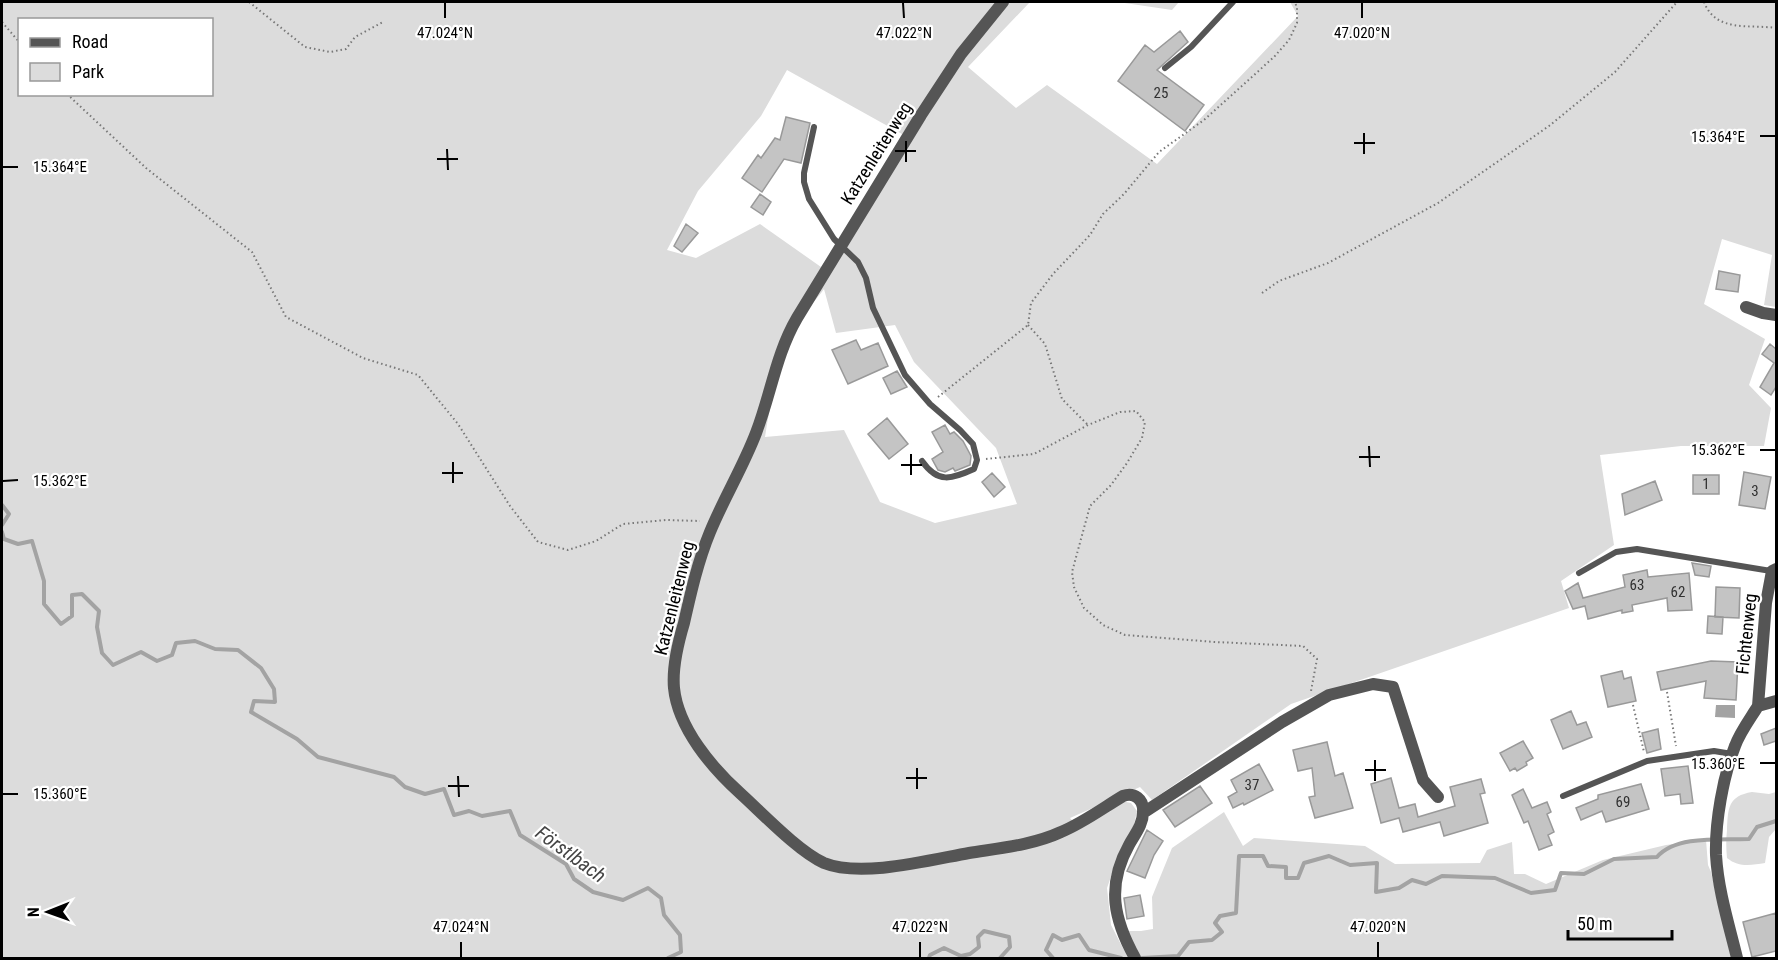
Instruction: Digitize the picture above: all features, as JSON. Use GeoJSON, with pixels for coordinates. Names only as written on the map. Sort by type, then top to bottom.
{"type":"FeatureCollection","features":[{"type":"Feature","properties":{"kind":"street","name":"Katzenleitenweg"},"geometry":{"type":"LineString","coordinates":[[1003,2],[961,54],[840,246],[782,345],[756,433],[715,522],[695,577],[674,674],[677,705],[688,729],[715,768],[733,787],[814,857],[833,866],[876,867],[1023,843],[1061,832],[1132,794],[1139,798],[1143,813]]}},
{"type":"Feature","properties":{"kind":"street"},"geometry":{"type":"LineString","coordinates":[[1746,307],[1763,314],[1776,315]]}},
{"type":"Feature","properties":{"kind":"street","name":"Fichtenweg"},"geometry":{"type":"LineString","coordinates":[[1758,706],[1766,603],[1774,570]]}},
{"type":"Feature","properties":{"kind":"street"},"geometry":{"type":"LineString","coordinates":[[1135,958],[1117,919],[1115,894],[1122,858],[1139,828],[1143,813],[1282,722],[1329,695],[1373,684],[1393,687],[1423,780],[1438,797]]}},
{"type":"Feature","properties":{"kind":"street"},"geometry":{"type":"LineString","coordinates":[[1737,958],[1722,895],[1716,856],[1716,834],[1724,780],[1736,744],[1758,706],[1776,701]]}},
{"type":"Feature","properties":{"kind":"lane"},"geometry":{"type":"LineString","coordinates":[[1165,68],[1191,47],[1233,2]]}},
{"type":"Feature","properties":{"kind":"lane"},"geometry":{"type":"LineString","coordinates":[[814,127],[805,165],[806,189],[820,219],[840,246],[858,262],[866,278],[873,308],[905,375],[930,404],[973,444],[977,460],[974,469],[956,477],[939,478],[929,471],[922,461]]}},
{"type":"Feature","properties":{"kind":"lane"},"geometry":{"type":"LineString","coordinates":[[1579,573],[1616,552],[1637,549],[1774,570]]}},
{"type":"Feature","properties":{"kind":"lane"},"geometry":{"type":"LineString","coordinates":[[1563,796],[1647,761],[1714,751],[1732,754]]}},
{"type":"Feature","properties":{"kind":"path"},"geometry":{"type":"LineString","coordinates":[[249,2],[305,47],[330,52],[346,49],[355,37],[383,22]]}},
{"type":"Feature","properties":{"kind":"path"},"geometry":{"type":"LineString","coordinates":[[930,404],[1028,325],[1031,303],[1036,296],[1053,274],[1090,235],[1103,214],[1124,194],[1159,152],[1204,120],[1290,40],[1297,23],[1295,2]]}},
{"type":"Feature","properties":{"kind":"path"},"geometry":{"type":"LineString","coordinates":[[1262,293],[1279,281],[1328,263],[1438,202],[1549,126],[1615,72],[1677,2]]}},
{"type":"Feature","properties":{"kind":"path"},"geometry":{"type":"LineString","coordinates":[[1704,2],[1708,11],[1728,25],[1776,28]]}},
{"type":"Feature","properties":{"kind":"path"},"geometry":{"type":"LineString","coordinates":[[2,22],[18,41]]}},
{"type":"Feature","properties":{"kind":"path"},"geometry":{"type":"LineString","coordinates":[[70,96],[146,168],[252,252],[286,317],[363,358],[418,375],[458,424],[510,506],[538,542],[568,550],[596,541],[623,524],[666,520],[715,522]]}},
{"type":"Feature","properties":{"kind":"path"},"geometry":{"type":"LineString","coordinates":[[1028,325],[1045,344],[1062,399],[1088,425]]}},
{"type":"Feature","properties":{"kind":"path"},"geometry":{"type":"LineString","coordinates":[[977,460],[1034,454],[1088,425],[1120,412],[1136,411],[1145,422],[1142,438],[1111,485],[1090,507],[1072,572],[1074,588],[1084,608],[1102,625],[1125,635],[1303,646],[1317,659],[1308,708]]}},
{"type":"Feature","properties":{"kind":"path"},"geometry":{"type":"LineString","coordinates":[[1667,692],[1677,756]]}},
{"type":"Feature","properties":{"kind":"path"},"geometry":{"type":"LineString","coordinates":[[1633,705],[1647,761]]}},
{"type":"Feature","properties":{"kind":"green space"},"geometry":{"type":"Polygon","coordinates":[[[2,2],[1030,2],[968,67],[1016,108],[1047,85],[1157,164],[1298,16],[1290,2],[1776,2],[1776,307],[1764,305],[1772,255],[1722,239],[1704,304],[1765,339],[1749,385],[1771,408],[1764,446],[1681,446],[1600,455],[1614,545],[1561,581],[1569,608],[1291,704],[1152,800],[1140,787],[1070,818],[1079,828],[1121,801],[1131,803],[1137,811],[1134,825],[1107,888],[1111,925],[1128,958],[2,958],[2,2]],[[787,70],[761,116],[698,191],[667,250],[696,258],[760,224],[821,267],[843,236],[902,134],[787,70]],[[824,289],[801,319],[781,364],[765,437],[844,430],[880,502],[935,523],[1017,504],[996,448],[914,362],[895,325],[836,333],[824,289]]]}},
{"type":"Feature","properties":{"kind":"green space"},"geometry":{"type":"Polygon","coordinates":[[[1118,2],[1179,2],[1172,10],[1118,2]]]}},
{"type":"Feature","properties":{"kind":"green space"},"geometry":{"type":"Polygon","coordinates":[[[1752,792],[1769,794],[1776,792],[1776,829],[1769,837],[1765,863],[1741,865],[1727,858],[1728,815],[1734,800],[1752,792]]]}},
{"type":"Feature","properties":{"kind":"green space"},"geometry":{"type":"Polygon","coordinates":[[[1224,812],[1243,846],[1254,838],[1365,846],[1395,864],[1480,863],[1487,850],[1512,842],[1514,874],[1525,874],[1546,884],[1603,860],[1666,845],[1706,840],[1708,865],[1731,958],[1141,958],[1125,931],[1153,929],[1152,897],[1172,848],[1224,812]]]}},
{"type":"Feature","properties":{"kind":"shaded area"},"geometry":{"type":"Polygon","coordinates":[[[1716,705],[1735,705],[1735,718],[1715,717],[1716,705]]]}},
{"type":"Feature","properties":{"kind":"building"},"geometry":{"type":"Polygon","coordinates":[[[1180,31],[1188,42],[1157,70],[1204,105],[1185,131],[1118,81],[1145,45],[1154,52],[1180,31]]]}},
{"type":"Feature","properties":{"kind":"building"},"geometry":{"type":"Polygon","coordinates":[[[786,117],[810,123],[801,163],[784,159],[762,192],[742,178],[758,155],[761,158],[775,138],[780,140],[786,117]]]}},
{"type":"Feature","properties":{"kind":"building"},"geometry":{"type":"Polygon","coordinates":[[[760,194],[771,202],[763,215],[751,207],[760,194]]]}},
{"type":"Feature","properties":{"kind":"building"},"geometry":{"type":"Polygon","coordinates":[[[686,224],[698,233],[682,252],[674,246],[686,224]]]}},
{"type":"Feature","properties":{"kind":"building"},"geometry":{"type":"Polygon","coordinates":[[[1719,271],[1740,275],[1738,292],[1716,289],[1719,271]]]}},
{"type":"Feature","properties":{"kind":"building"},"geometry":{"type":"Polygon","coordinates":[[[856,340],[861,350],[878,343],[888,366],[848,384],[832,350],[856,340]]]}},
{"type":"Feature","properties":{"kind":"building"},"geometry":{"type":"Polygon","coordinates":[[[1770,344],[1776,349],[1776,387],[1771,395],[1760,387],[1774,363],[1762,354],[1770,344]]]}},
{"type":"Feature","properties":{"kind":"building"},"geometry":{"type":"Polygon","coordinates":[[[897,371],[907,387],[891,394],[883,378],[897,371]]]}},
{"type":"Feature","properties":{"kind":"building"},"geometry":{"type":"Polygon","coordinates":[[[887,418],[908,444],[889,459],[868,434],[887,418]]]}},
{"type":"Feature","properties":{"kind":"building"},"geometry":{"type":"Polygon","coordinates":[[[945,425],[950,434],[954,432],[963,441],[971,456],[970,465],[955,471],[953,468],[945,472],[938,470],[932,459],[943,452],[932,432],[945,425]]]}},
{"type":"Feature","properties":{"kind":"building"},"geometry":{"type":"Polygon","coordinates":[[[1744,472],[1771,477],[1765,509],[1739,505],[1744,472]]]}},
{"type":"Feature","properties":{"kind":"building"},"geometry":{"type":"Polygon","coordinates":[[[992,473],[1005,487],[994,497],[982,482],[992,473]]]}},
{"type":"Feature","properties":{"kind":"building"},"geometry":{"type":"Polygon","coordinates":[[[1693,475],[1719,475],[1719,494],[1693,494],[1693,475]]]}},
{"type":"Feature","properties":{"kind":"building"},"geometry":{"type":"Polygon","coordinates":[[[1655,481],[1662,500],[1625,515],[1622,494],[1655,481]]]}},
{"type":"Feature","properties":{"kind":"building"},"geometry":{"type":"Polygon","coordinates":[[[1692,563],[1711,566],[1709,577],[1695,575],[1692,563]]]}},
{"type":"Feature","properties":{"kind":"building"},"geometry":{"type":"Polygon","coordinates":[[[1647,570],[1648,577],[1689,573],[1692,610],[1668,611],[1667,598],[1632,605],[1633,611],[1622,613],[1622,610],[1588,619],[1585,606],[1573,609],[1565,591],[1578,583],[1583,598],[1625,587],[1623,575],[1647,570]]]}},
{"type":"Feature","properties":{"kind":"building"},"geometry":{"type":"Polygon","coordinates":[[[1716,587],[1740,588],[1739,618],[1715,617],[1716,587]]]}},
{"type":"Feature","properties":{"kind":"building"},"geometry":{"type":"Polygon","coordinates":[[[1708,616],[1723,617],[1722,634],[1707,633],[1708,616]]]}},
{"type":"Feature","properties":{"kind":"building"},"geometry":{"type":"Polygon","coordinates":[[[1711,661],[1738,662],[1736,700],[1704,698],[1706,681],[1661,690],[1657,672],[1711,661]]]}},
{"type":"Feature","properties":{"kind":"building"},"geometry":{"type":"Polygon","coordinates":[[[1622,671],[1624,679],[1631,677],[1636,701],[1608,707],[1601,676],[1622,671]]]}},
{"type":"Feature","properties":{"kind":"building"},"geometry":{"type":"Polygon","coordinates":[[[1571,711],[1577,725],[1586,722],[1592,737],[1563,749],[1551,720],[1571,711]]]}},
{"type":"Feature","properties":{"kind":"building"},"geometry":{"type":"Polygon","coordinates":[[[1776,728],[1776,741],[1764,745],[1761,734],[1776,728]]]}},
{"type":"Feature","properties":{"kind":"building"},"geometry":{"type":"Polygon","coordinates":[[[1658,729],[1661,749],[1647,753],[1642,733],[1658,729]]]}},
{"type":"Feature","properties":{"kind":"building"},"geometry":{"type":"Polygon","coordinates":[[[1523,741],[1533,758],[1517,771],[1515,768],[1510,771],[1500,753],[1523,741]]]}},
{"type":"Feature","properties":{"kind":"building"},"geometry":{"type":"Polygon","coordinates":[[[1327,742],[1335,776],[1343,773],[1353,808],[1315,818],[1309,797],[1315,796],[1312,768],[1298,771],[1293,750],[1327,742]]]}},
{"type":"Feature","properties":{"kind":"building"},"geometry":{"type":"Polygon","coordinates":[[[1259,764],[1273,790],[1233,808],[1228,797],[1237,792],[1231,780],[1259,764]]]}},
{"type":"Feature","properties":{"kind":"building"},"geometry":{"type":"Polygon","coordinates":[[[1688,766],[1693,803],[1681,804],[1680,794],[1665,796],[1661,769],[1688,766]]]}},
{"type":"Feature","properties":{"kind":"building"},"geometry":{"type":"Polygon","coordinates":[[[1391,778],[1399,808],[1415,804],[1418,817],[1455,806],[1450,787],[1481,779],[1485,793],[1480,794],[1488,823],[1444,836],[1440,822],[1403,832],[1399,818],[1381,823],[1371,784],[1391,778]]]}},
{"type":"Feature","properties":{"kind":"building"},"geometry":{"type":"Polygon","coordinates":[[[1641,784],[1649,809],[1606,822],[1602,811],[1581,820],[1576,808],[1598,799],[1598,795],[1641,784]]]}},
{"type":"Feature","properties":{"kind":"building"},"geometry":{"type":"Polygon","coordinates":[[[1200,786],[1212,803],[1175,827],[1163,810],[1200,786]]]}},
{"type":"Feature","properties":{"kind":"building"},"geometry":{"type":"Polygon","coordinates":[[[1523,789],[1532,808],[1547,802],[1551,812],[1547,814],[1554,832],[1548,835],[1552,845],[1539,850],[1528,821],[1524,823],[1512,795],[1523,789]]]}},
{"type":"Feature","properties":{"kind":"building"},"geometry":{"type":"Polygon","coordinates":[[[1147,830],[1163,841],[1154,855],[1145,878],[1127,871],[1147,830]]]}},
{"type":"Feature","properties":{"kind":"building"},"geometry":{"type":"Polygon","coordinates":[[[1140,895],[1144,916],[1127,919],[1124,898],[1140,895]]]}},
{"type":"Feature","properties":{"kind":"building"},"geometry":{"type":"Polygon","coordinates":[[[1776,913],[1776,951],[1752,957],[1743,922],[1776,913]]]}},
{"type":"Feature","properties":{"kind":"waterway","name":"Förstlbach"},"geometry":{"type":"LineString","coordinates":[[2,505],[9,514],[2,525]]}},
{"type":"Feature","properties":{"kind":"waterway","name":"Förstlbach"},"geometry":{"type":"LineString","coordinates":[[2,532],[4,539],[18,544],[32,541],[44,581],[44,604],[61,624],[72,616],[72,595],[82,594],[99,611],[97,627],[102,653],[113,665],[141,652],[157,661],[172,655],[176,643],[195,641],[215,649],[238,650],[261,668],[274,689],[275,702],[254,701],[251,712],[297,739],[318,757],[394,777],[405,787],[425,794],[444,789],[454,815],[469,811],[482,816],[510,811],[520,835],[566,864],[574,879],[593,892],[623,900],[648,888],[661,898],[664,915],[680,935],[681,952],[668,958]]}},
{"type":"Feature","properties":{"kind":"waterway","name":"Förstlbach"},"geometry":{"type":"LineString","coordinates":[[1142,958],[1178,956],[1189,942],[1212,940],[1222,932],[1215,923],[1220,916],[1236,913],[1239,856],[1263,856],[1268,866],[1286,867],[1286,878],[1298,878],[1304,863],[1329,856],[1350,865],[1377,863],[1376,892],[1399,888],[1412,880],[1426,884],[1442,876],[1495,878],[1531,893],[1555,890],[1561,873],[1584,874],[1614,859],[1657,857],[1665,850],[1687,842],[1749,839],[1757,827],[1776,821]]}},
{"type":"Feature","properties":{"kind":"waterway","name":"Förstlbach"},"geometry":{"type":"LineString","coordinates":[[929,958],[930,955],[944,948],[961,956],[970,954],[979,947],[978,937],[984,931],[1009,937],[1010,947],[1000,958]]}},
{"type":"Feature","properties":{"kind":"waterway","name":"Förstlbach"},"geometry":{"type":"LineString","coordinates":[[1053,958],[1046,950],[1053,935],[1062,940],[1079,935],[1089,950],[1121,958]]}}]}
